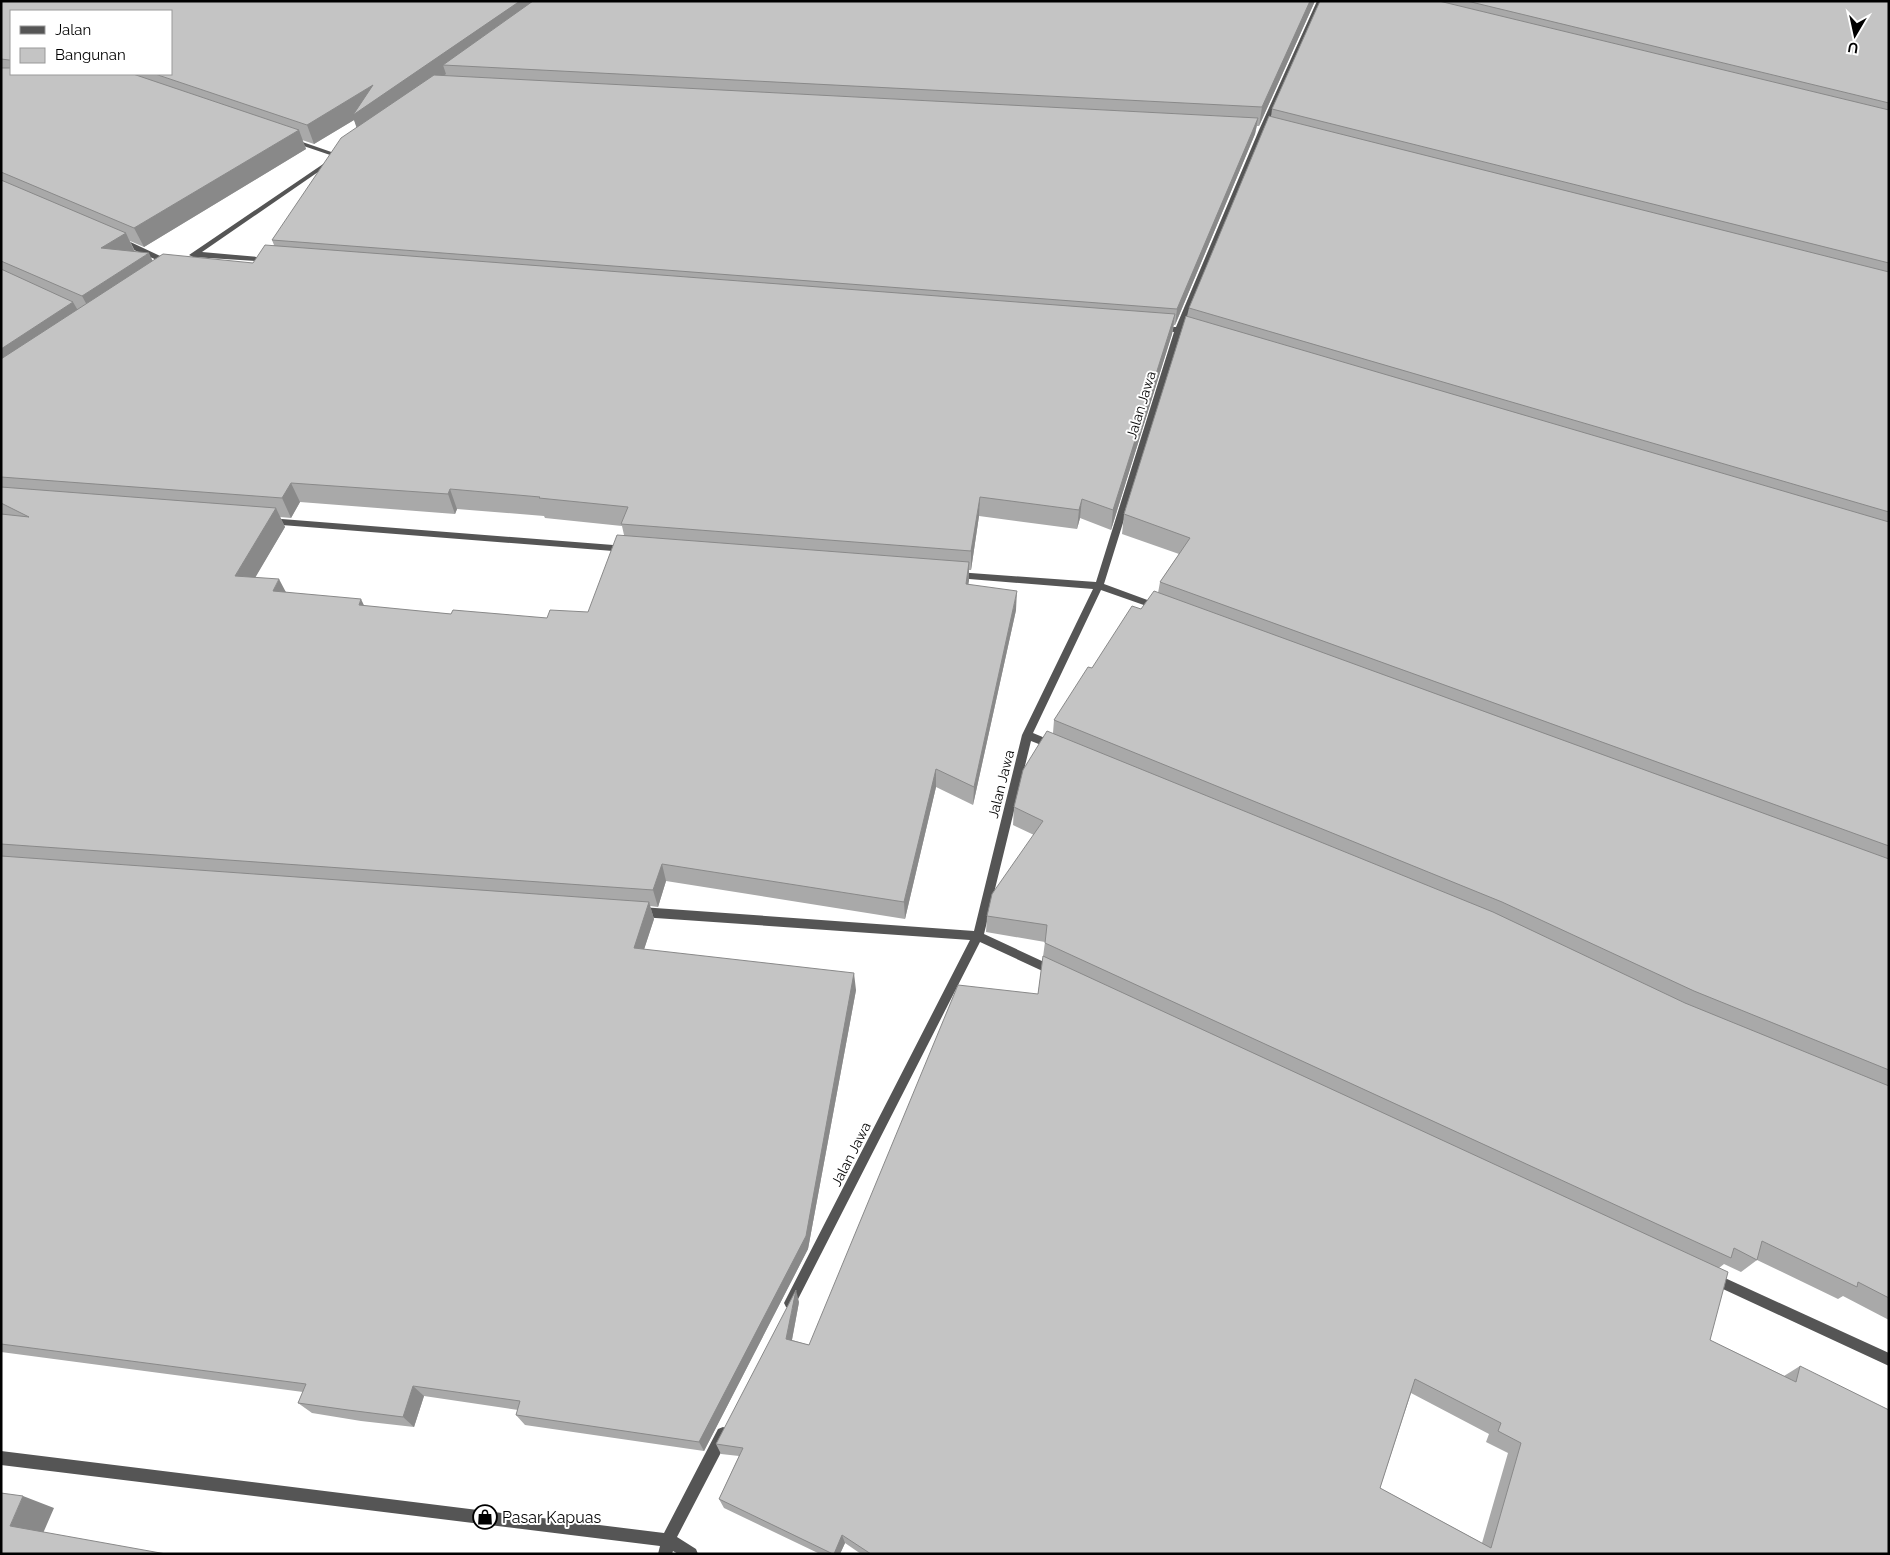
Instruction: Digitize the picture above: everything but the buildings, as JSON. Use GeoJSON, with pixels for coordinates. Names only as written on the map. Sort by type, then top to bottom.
{"type":"FeatureCollection","features":[{"type":"Feature","properties":{"kind":"street","name":"Jalan Jawa"},"geometry":{"type":"LineString","coordinates":[[787,1309],[978,936],[1027,735],[1099,586],[1179,330],[1262,131],[1320,1]]}},
{"type":"Feature","properties":{"kind":"street"},"geometry":{"type":"LineString","coordinates":[[281,136],[338,156]]}},
{"type":"Feature","properties":{"kind":"street"},"geometry":{"type":"LineString","coordinates":[[282,261],[192,256],[345,151]]}},
{"type":"Feature","properties":{"kind":"street"},"geometry":{"type":"LineString","coordinates":[[115,239],[177,266],[169,271]]}},
{"type":"Feature","properties":{"kind":"street"},"geometry":{"type":"LineString","coordinates":[[1149,328],[1179,330],[1198,336]]}},
{"type":"Feature","properties":{"kind":"street"},"geometry":{"type":"LineString","coordinates":[[258,520],[634,550]]}},
{"type":"Feature","properties":{"kind":"street"},"geometry":{"type":"LineString","coordinates":[[951,574],[1099,586],[1164,610]]}},
{"type":"Feature","properties":{"kind":"street"},"geometry":{"type":"LineString","coordinates":[[1027,735],[1064,750]]}},
{"type":"Feature","properties":{"kind":"street"},"geometry":{"type":"LineString","coordinates":[[629,911],[978,936],[1068,978]]}},
{"type":"Feature","properties":{"kind":"street"},"geometry":{"type":"LineString","coordinates":[[1699,1272],[1889,1360]]}},
{"type":"Feature","properties":{"kind":"street"},"geometry":{"type":"LineString","coordinates":[[666,1547],[728,1425]]}},
{"type":"Feature","properties":{"kind":"street"},"geometry":{"type":"LineString","coordinates":[[1,1458],[666,1547],[692,1554]]}},
{"type":"Feature","properties":{"kind":"place","name":"Pasar Kapuas"},"geometry":{"type":"Point","coordinates":[485,1517]}}]}
